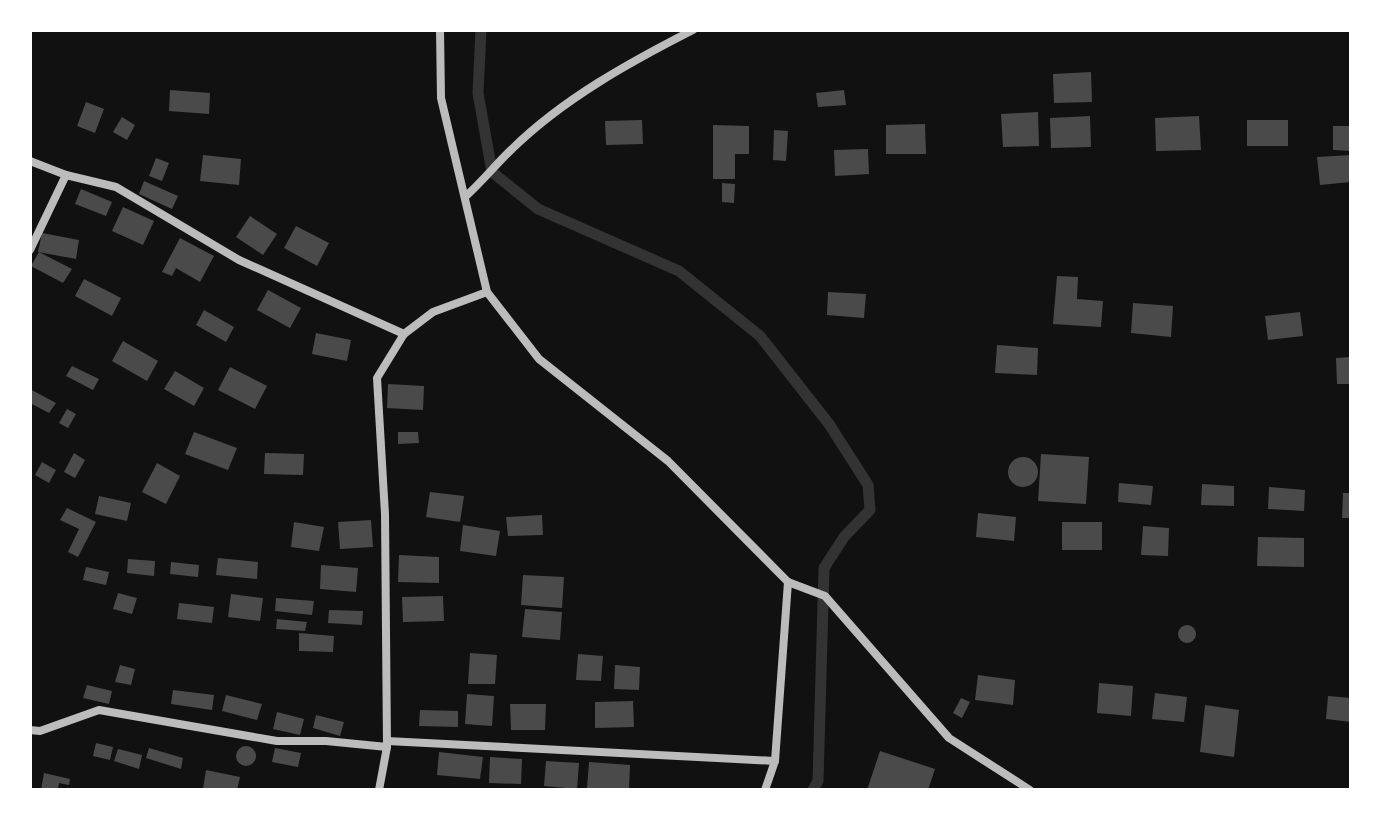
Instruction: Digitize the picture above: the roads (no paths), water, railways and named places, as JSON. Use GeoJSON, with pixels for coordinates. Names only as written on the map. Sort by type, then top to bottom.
{"type":"FeatureCollection","features":[{"type":"Feature","properties":{"kind":"street"},"geometry":{"type":"LineString","coordinates":[[440,30],[441,98],[487,292],[539,359],[668,461],[788,582],[825,596],[949,738],[1030,790]]}},
{"type":"Feature","properties":{"kind":"street"},"geometry":{"type":"LineString","coordinates":[[465,197],[513,147],[574,101],[635,60],[693,30]]}},
{"type":"Feature","properties":{"kind":"street"},"geometry":{"type":"LineString","coordinates":[[30,161],[66,175],[116,187],[239,260],[404,334]]}},
{"type":"Feature","properties":{"kind":"street"},"geometry":{"type":"LineString","coordinates":[[30,250],[66,175]]}},
{"type":"Feature","properties":{"kind":"street"},"geometry":{"type":"LineString","coordinates":[[379,790],[387,744],[385,514],[377,378],[404,334],[433,312],[487,292]]}},
{"type":"Feature","properties":{"kind":"street"},"geometry":{"type":"LineString","coordinates":[[765,790],[775,761],[788,582]]}},
{"type":"Feature","properties":{"kind":"street"},"geometry":{"type":"LineString","coordinates":[[30,730],[40,731],[99,710],[277,741],[775,761]]}},
{"type":"Feature","properties":{"kind":"waterway"},"geometry":{"type":"LineString","coordinates":[[481,30],[478,93],[492,172],[538,209],[679,271],[760,336],[829,424],[868,485],[870,510],[844,537],[824,568],[818,781],[813,790]]}}]}
